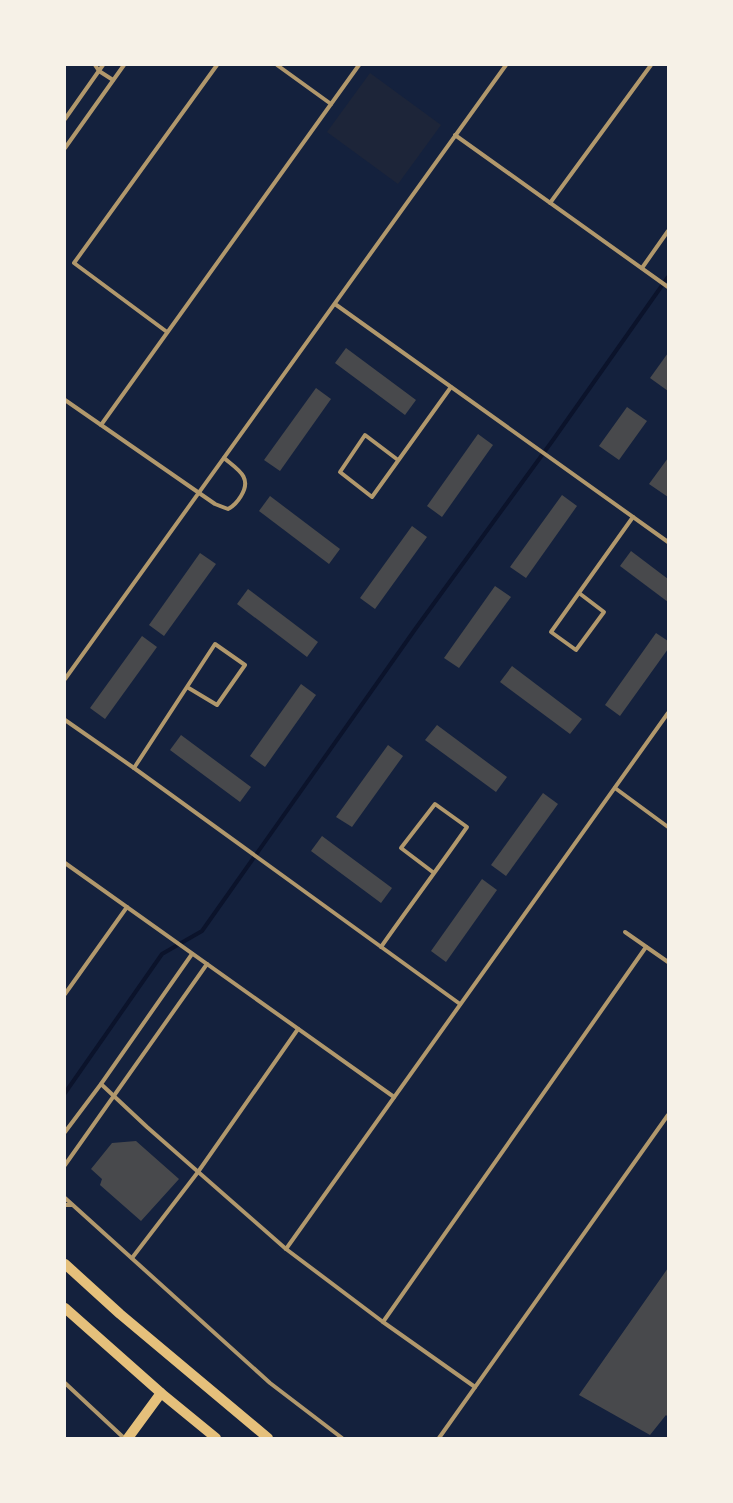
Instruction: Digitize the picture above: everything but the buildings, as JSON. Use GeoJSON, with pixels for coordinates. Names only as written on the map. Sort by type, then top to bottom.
{"type":"FeatureCollection","features":[{"type":"Feature","properties":{"kind":"main road"},"geometry":{"type":"LineString","coordinates":[[65,1264],[120,1314],[268,1438]]}},
{"type":"Feature","properties":{"kind":"main road"},"geometry":{"type":"LineString","coordinates":[[65,1308],[161,1393],[216,1438]]}},
{"type":"Feature","properties":{"kind":"main road"},"geometry":{"type":"LineString","coordinates":[[128,1438],[161,1393]]}},
{"type":"Feature","properties":{"kind":"street"},"geometry":{"type":"LineString","coordinates":[[95,65],[99,71],[113,80]]}},
{"type":"Feature","properties":{"kind":"street"},"geometry":{"type":"LineString","coordinates":[[65,119],[103,65]]}},
{"type":"Feature","properties":{"kind":"street"},"geometry":{"type":"LineString","coordinates":[[65,148],[124,65]]}},
{"type":"Feature","properties":{"kind":"street"},"geometry":{"type":"LineString","coordinates":[[167,332],[74,263],[216,65]]}},
{"type":"Feature","properties":{"kind":"street"},"geometry":{"type":"LineString","coordinates":[[277,65],[331,104]]}},
{"type":"Feature","properties":{"kind":"street"},"geometry":{"type":"LineString","coordinates":[[101,424],[359,65]]}},
{"type":"Feature","properties":{"kind":"street"},"geometry":{"type":"LineString","coordinates":[[65,679],[506,65]]}},
{"type":"Feature","properties":{"kind":"street"},"geometry":{"type":"LineString","coordinates":[[550,203],[651,65]]}},
{"type":"Feature","properties":{"kind":"street"},"geometry":{"type":"LineString","coordinates":[[455,135],[668,287]]}},
{"type":"Feature","properties":{"kind":"street"},"geometry":{"type":"LineString","coordinates":[[642,268],[668,231]]}},
{"type":"Feature","properties":{"kind":"street"},"geometry":{"type":"LineString","coordinates":[[335,304],[668,542]]}},
{"type":"Feature","properties":{"kind":"street"},"geometry":{"type":"LineString","coordinates":[[398,460],[365,435],[340,472],[372,497],[451,387]]}},
{"type":"Feature","properties":{"kind":"street"},"geometry":{"type":"LineString","coordinates":[[65,400],[215,504],[228,509],[241,497],[246,487],[246,482],[239,471],[224,458]]}},
{"type":"Feature","properties":{"kind":"street"},"geometry":{"type":"LineString","coordinates":[[579,593],[604,612],[576,650],[551,632],[633,517]]}},
{"type":"Feature","properties":{"kind":"street"},"geometry":{"type":"LineString","coordinates":[[134,768],[215,644],[245,665],[217,705],[187,687]]}},
{"type":"Feature","properties":{"kind":"street"},"geometry":{"type":"LineString","coordinates":[[286,1249],[668,713]]}},
{"type":"Feature","properties":{"kind":"street"},"geometry":{"type":"LineString","coordinates":[[65,720],[134,768],[460,1004]]}},
{"type":"Feature","properties":{"kind":"street"},"geometry":{"type":"LineString","coordinates":[[615,788],[668,828]]}},
{"type":"Feature","properties":{"kind":"street"},"geometry":{"type":"LineString","coordinates":[[381,947],[467,827],[435,804],[401,848],[434,873]]}},
{"type":"Feature","properties":{"kind":"street"},"geometry":{"type":"LineString","coordinates":[[65,863],[394,1097]]}},
{"type":"Feature","properties":{"kind":"street"},"geometry":{"type":"LineString","coordinates":[[65,994],[127,907]]}},
{"type":"Feature","properties":{"kind":"street"},"geometry":{"type":"LineString","coordinates":[[625,932],[668,962]]}},
{"type":"Feature","properties":{"kind":"street"},"geometry":{"type":"LineString","coordinates":[[383,1322],[646,947]]}},
{"type":"Feature","properties":{"kind":"street"},"geometry":{"type":"LineString","coordinates":[[65,1132],[101,1084],[192,954]]}},
{"type":"Feature","properties":{"kind":"street"},"geometry":{"type":"LineString","coordinates":[[65,1165],[207,964]]}},
{"type":"Feature","properties":{"kind":"street"},"geometry":{"type":"LineString","coordinates":[[132,1258],[198,1172],[298,1029]]}},
{"type":"Feature","properties":{"kind":"street"},"geometry":{"type":"LineString","coordinates":[[101,1084],[286,1249],[383,1322],[475,1387]]}},
{"type":"Feature","properties":{"kind":"street"},"geometry":{"type":"LineString","coordinates":[[439,1438],[668,1115]]}},
{"type":"Feature","properties":{"kind":"street"},"geometry":{"type":"LineString","coordinates":[[65,1198],[270,1383],[342,1438]]}},
{"type":"Feature","properties":{"kind":"street"},"geometry":{"type":"LineString","coordinates":[[65,1205],[72,1205]]}},
{"type":"Feature","properties":{"kind":"street"},"geometry":{"type":"LineString","coordinates":[[65,1383],[124,1438]]}},
{"type":"Feature","properties":{"kind":"shaded area"},"geometry":{"type":"Polygon","coordinates":[[[370,73],[441,125],[398,184],[327,132],[370,73]]]}},
{"type":"Feature","properties":{"kind":"waterway"},"geometry":{"type":"LineString","coordinates":[[65,1093],[162,954],[202,931],[416,628],[553,440],[668,277]]}}]}
